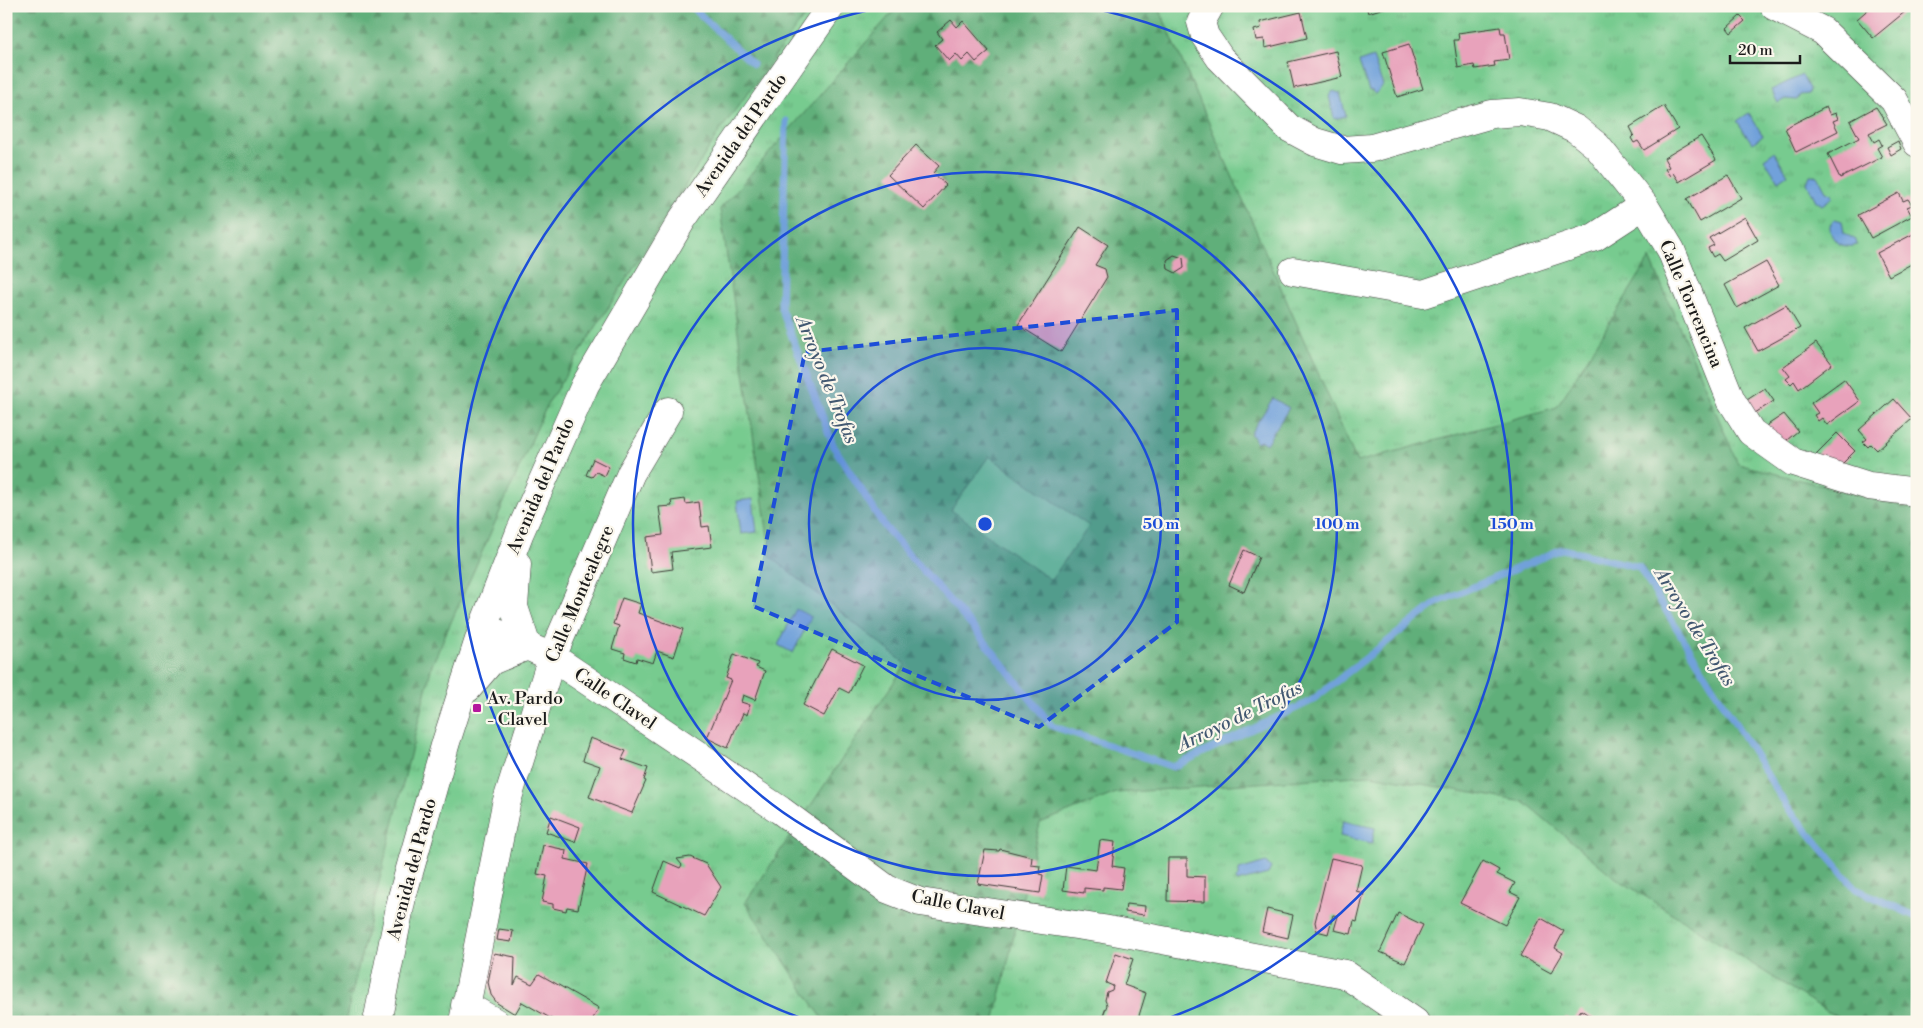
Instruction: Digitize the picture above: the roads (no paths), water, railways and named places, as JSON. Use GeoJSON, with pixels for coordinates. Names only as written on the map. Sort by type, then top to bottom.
{"type":"FeatureCollection","features":[{"type":"Feature","properties":{"kind":"street","name":"Avenida del Pardo"},"geometry":{"type":"LineString","coordinates":[[377,1022],[402,897],[483,627],[520,532],[585,385],[682,220],[832,6]]}},
{"type":"Feature","properties":{"kind":"street"},"geometry":{"type":"LineString","coordinates":[[1774,6],[1823,31],[1894,100],[1917,143]]}},
{"type":"Feature","properties":{"kind":"street","name":"Calle Torrencina"},"geometry":{"type":"LineString","coordinates":[[1206,14],[1205,36],[1220,58],[1289,128],[1315,142],[1342,150],[1372,148],[1492,114],[1520,112],[1550,117],[1576,129],[1598,146],[1644,205],[1671,250],[1731,400],[1751,432],[1793,462],[1869,486],[1917,492]]}},
{"type":"Feature","properties":{"kind":"street"},"geometry":{"type":"LineString","coordinates":[[1292,271],[1423,294],[1595,238],[1644,205]]}},
{"type":"Feature","properties":{"kind":"street","name":"Calle Montealegre"},"geometry":{"type":"LineString","coordinates":[[464,1013],[506,804],[552,657],[631,473],[668,411]]}},
{"type":"Feature","properties":{"kind":"street"},"geometry":{"type":"LineString","coordinates":[[461,696],[492,661],[527,646],[514,607],[520,532]]}},
{"type":"Feature","properties":{"kind":"street","name":"Calle Clavel"},"geometry":{"type":"LineString","coordinates":[[483,627],[552,657],[780,810],[887,889],[920,902],[1103,928],[1345,974],[1415,1022]]}},
{"type":"Feature","properties":{"kind":"street"},"geometry":{"type":"LineString","coordinates":[[464,1013],[495,1022]]}},
{"type":"Feature","properties":{"kind":"water"},"geometry":{"type":"Polygon","coordinates":[[[1373,57],[1383,86],[1375,94],[1371,90],[1369,91],[1359,62],[1373,57]]]}},
{"type":"Feature","properties":{"kind":"water"},"geometry":{"type":"Polygon","coordinates":[[[1802,75],[1809,89],[1808,94],[1800,95],[1797,100],[1785,99],[1778,103],[1771,90],[1802,75]]]}},
{"type":"Feature","properties":{"kind":"water"},"geometry":{"type":"Polygon","coordinates":[[[1333,91],[1340,93],[1346,116],[1334,119],[1329,96],[1333,91]]]}},
{"type":"Feature","properties":{"kind":"water"},"geometry":{"type":"Polygon","coordinates":[[[1749,113],[1763,136],[1752,143],[1737,121],[1749,113]]]}},
{"type":"Feature","properties":{"kind":"water"},"geometry":{"type":"Polygon","coordinates":[[[1774,152],[1788,174],[1778,181],[1764,159],[1774,152]]]}},
{"type":"Feature","properties":{"kind":"water"},"geometry":{"type":"Polygon","coordinates":[[[1810,175],[1818,176],[1826,191],[1832,193],[1833,197],[1822,205],[1816,201],[1807,183],[1810,175]]]}},
{"type":"Feature","properties":{"kind":"water"},"geometry":{"type":"Polygon","coordinates":[[[1835,219],[1842,221],[1844,233],[1856,240],[1857,245],[1842,245],[1834,239],[1830,225],[1835,219]]]}},
{"type":"Feature","properties":{"kind":"water"},"geometry":{"type":"Polygon","coordinates":[[[1273,398],[1289,408],[1266,444],[1261,441],[1256,443],[1254,437],[1250,434],[1273,398]]]}},
{"type":"Feature","properties":{"kind":"water"},"geometry":{"type":"Polygon","coordinates":[[[753,499],[757,532],[741,534],[737,501],[753,499]]]}},
{"type":"Feature","properties":{"kind":"water"},"geometry":{"type":"Polygon","coordinates":[[[796,609],[811,617],[793,653],[778,645],[796,609]]]}},
{"type":"Feature","properties":{"kind":"water"},"geometry":{"type":"Polygon","coordinates":[[[1343,821],[1375,828],[1372,843],[1340,836],[1343,821]]]}},
{"type":"Feature","properties":{"kind":"water"},"geometry":{"type":"Polygon","coordinates":[[[1266,862],[1271,868],[1268,874],[1237,882],[1239,870],[1266,862]]]}},
{"type":"Feature","properties":{"kind":"waterway","name":"Arroyo de Trofas"},"geometry":{"type":"LineString","coordinates":[[691,6],[753,64]]}},
{"type":"Feature","properties":{"kind":"waterway","name":"Arroyo de Trofas"},"geometry":{"type":"LineString","coordinates":[[786,121],[781,308],[834,447],[885,527],[977,632],[1052,726],[1173,767],[1311,701],[1438,602],[1562,549],[1639,567],[1787,807],[1856,889],[1917,917]]}},
{"type":"Feature","properties":{"kind":"place","name":"Av. Pardo - Clavel"},"geometry":{"type":"Point","coordinates":[477,708]}}]}
